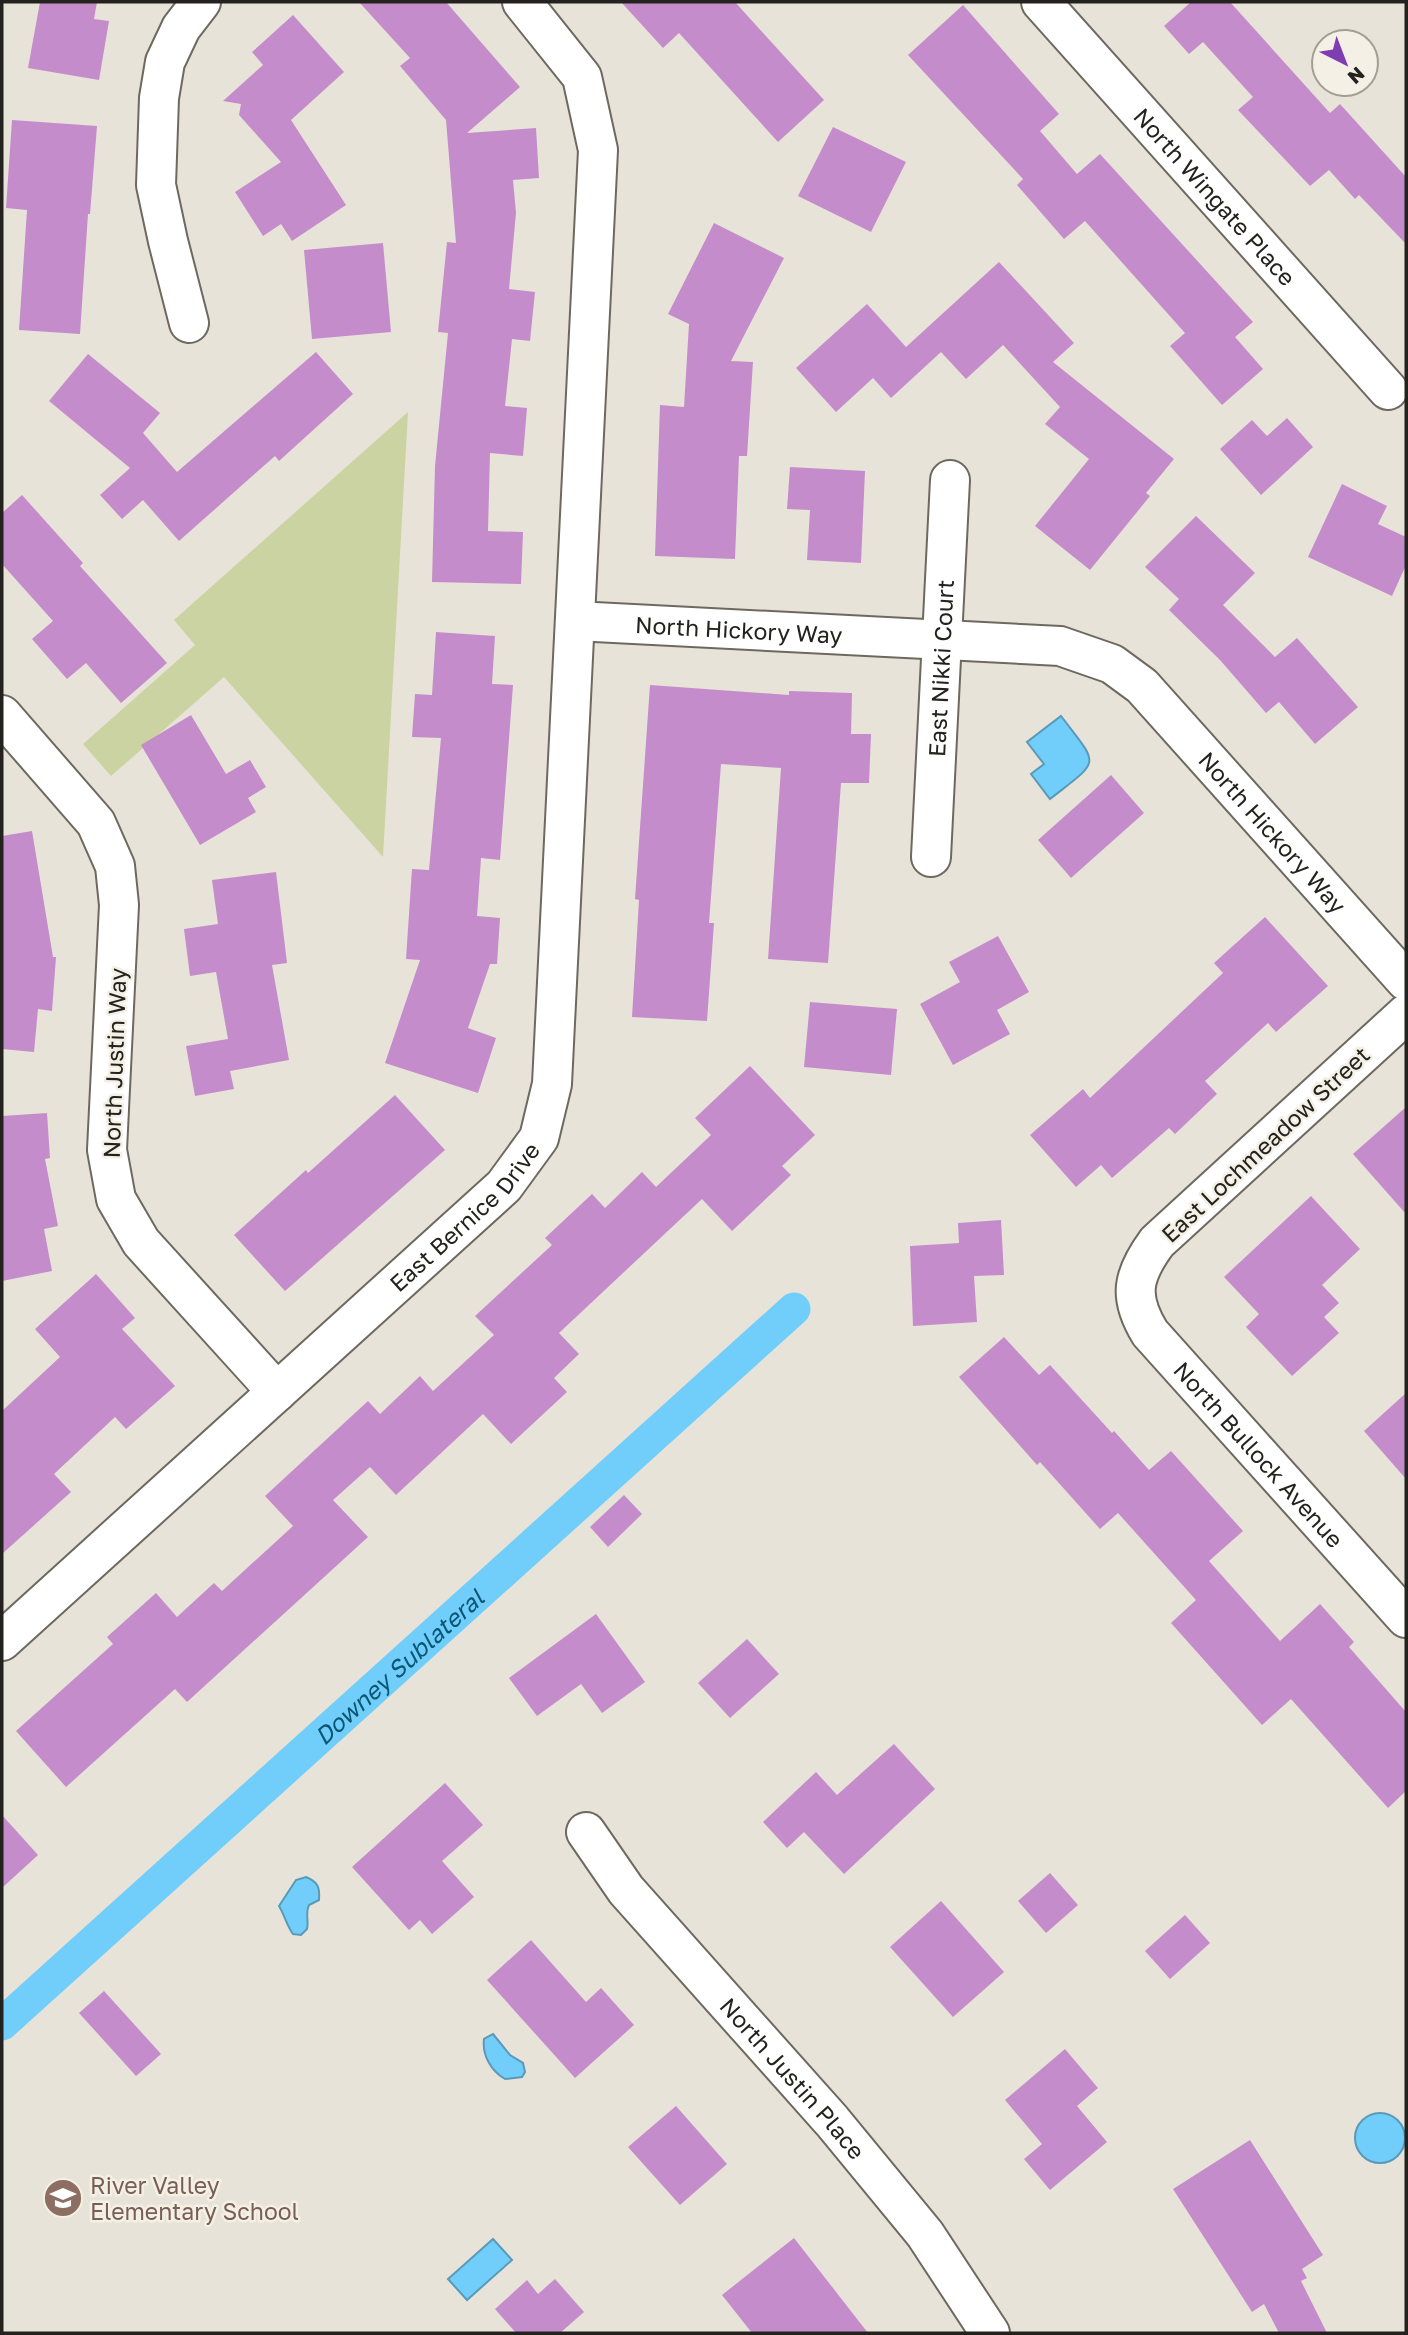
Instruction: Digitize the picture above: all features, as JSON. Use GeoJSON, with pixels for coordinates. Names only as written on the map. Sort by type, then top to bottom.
{"type":"FeatureCollection","features":[{"type":"Feature","properties":{"kind":"street"},"geometry":{"type":"LineString","coordinates":[[189,323],[156,185],[159,98],[165,62],[181,28],[201,2]]}},
{"type":"Feature","properties":{"kind":"street"},"geometry":{"type":"LineString","coordinates":[[522,2],[582,77],[598,150],[575,621]]}},
{"type":"Feature","properties":{"kind":"street","name":"North Wingate Place"},"geometry":{"type":"LineString","coordinates":[[1041,2],[1388,390]]}},
{"type":"Feature","properties":{"kind":"street","name":"East Nikki Court"},"geometry":{"type":"LineString","coordinates":[[931,857],[950,480]]}},
{"type":"Feature","properties":{"kind":"street","name":"North Hickory Way"},"geometry":{"type":"LineString","coordinates":[[575,621],[1060,646],[1112,664],[1142,686],[1406,981]]}},
{"type":"Feature","properties":{"kind":"street","name":"East Bernice Drive"},"geometry":{"type":"LineString","coordinates":[[2,1641],[504,1186],[539,1138],[552,1084],[575,621]]}},
{"type":"Feature","properties":{"kind":"street","name":"North Justin Way"},"geometry":{"type":"LineString","coordinates":[[2,715],[96,823],[115,866],[119,905],[107,1150],[116,1199],[141,1242],[277,1392]]}},
{"type":"Feature","properties":{"kind":"street","name":"East Lochmeadow Street"},"geometry":{"type":"LineString","coordinates":[[1135,1281],[1144,1260],[1157,1242],[1406,1014]]}},
{"type":"Feature","properties":{"kind":"street","name":"North Bullock Avenue"},"geometry":{"type":"LineString","coordinates":[[1135,1281],[1140,1317],[1150,1333],[1403,1608]]}},
{"type":"Feature","properties":{"kind":"street","name":"North Justin Place"},"geometry":{"type":"LineString","coordinates":[[586,1832],[626,1891],[832,2121],[925,2234],[990,2333]]}},
{"type":"Feature","properties":{"kind":"green space"},"geometry":{"type":"Polygon","coordinates":[[[408,412],[383,857],[224,677],[111,776],[83,744],[195,645],[174,620],[408,412]]]}},
{"type":"Feature","properties":{"kind":"water"},"geometry":{"type":"Polygon","coordinates":[[[1061,716],[1083,745],[1089,762],[1079,776],[1050,799],[1031,774],[1044,764],[1027,742],[1061,716]]]}},
{"type":"Feature","properties":{"kind":"water"},"geometry":{"type":"Polygon","coordinates":[[[306,1877],[317,1885],[319,1900],[309,1905],[307,1929],[301,1935],[293,1934],[279,1906],[296,1880],[306,1877]]]}},
{"type":"Feature","properties":{"kind":"water"},"geometry":{"type":"Polygon","coordinates":[[[493,2034],[510,2055],[523,2063],[525,2072],[522,2077],[505,2079],[492,2067],[486,2057],[484,2039],[493,2034]]]}},
{"type":"Feature","properties":{"kind":"water"},"geometry":{"type":"Polygon","coordinates":[[[1380,2113],[1398,2120],[1405,2138],[1398,2156],[1380,2163],[1362,2156],[1355,2138],[1362,2120],[1380,2113]]]}},
{"type":"Feature","properties":{"kind":"water"},"geometry":{"type":"Polygon","coordinates":[[[493,2239],[512,2260],[467,2300],[448,2279],[493,2239]]]}},
{"type":"Feature","properties":{"kind":"building"},"geometry":{"type":"Polygon","coordinates":[[[40,2],[97,2],[94,19],[109,21],[99,80],[28,68],[40,2]]]}},
{"type":"Feature","properties":{"kind":"building"},"geometry":{"type":"Polygon","coordinates":[[[359,2],[446,2],[520,87],[467,133],[536,128],[539,178],[513,180],[516,213],[509,289],[535,292],[530,341],[512,339],[505,406],[527,408],[523,456],[490,453],[488,531],[523,532],[521,584],[432,582],[435,466],[448,333],[438,332],[447,242],[456,243],[446,120],[400,66],[410,58],[359,2]]]}},
{"type":"Feature","properties":{"kind":"building"},"geometry":{"type":"Polygon","coordinates":[[[621,2],[735,2],[824,100],[778,142],[679,33],[663,48],[621,2]]]}},
{"type":"Feature","properties":{"kind":"building"},"geometry":{"type":"Polygon","coordinates":[[[1191,2],[1230,2],[1310,91],[1310,98],[1316,98],[1330,113],[1340,104],[1406,177],[1406,244],[1359,195],[1355,199],[1329,170],[1310,186],[1238,110],[1253,97],[1203,42],[1189,54],[1164,26],[1191,2]]]}},
{"type":"Feature","properties":{"kind":"building"},"geometry":{"type":"Polygon","coordinates":[[[963,5],[1059,114],[1040,131],[1077,174],[1100,154],[1253,322],[1235,337],[1263,369],[1222,405],[1170,346],[1185,333],[1085,221],[1064,239],[1017,185],[1023,179],[908,55],[963,5]]]}},
{"type":"Feature","properties":{"kind":"building"},"geometry":{"type":"Polygon","coordinates":[[[293,15],[344,72],[291,120],[346,205],[292,241],[281,224],[263,236],[235,192],[281,162],[239,115],[241,104],[223,101],[263,65],[252,52],[293,15]]]}},
{"type":"Feature","properties":{"kind":"building"},"geometry":{"type":"Polygon","coordinates":[[[12,120],[97,126],[80,334],[19,330],[27,210],[6,208],[12,120]]]}},
{"type":"Feature","properties":{"kind":"building"},"geometry":{"type":"Polygon","coordinates":[[[833,127],[906,162],[871,232],[798,196],[833,127]]]}},
{"type":"Feature","properties":{"kind":"building"},"geometry":{"type":"Polygon","coordinates":[[[714,223],[784,258],[731,361],[753,362],[747,456],[739,456],[735,559],[655,556],[660,405],[684,407],[689,324],[668,314],[714,223]]]}},
{"type":"Feature","properties":{"kind":"building"},"geometry":{"type":"Polygon","coordinates":[[[383,243],[391,332],[312,339],[304,250],[383,243]]]}},
{"type":"Feature","properties":{"kind":"building"},"geometry":{"type":"Polygon","coordinates":[[[999,262],[1074,343],[1053,362],[1174,459],[1146,493],[1150,496],[1090,570],[1035,526],[1089,459],[1045,424],[1060,407],[1003,345],[966,379],[941,352],[891,398],[873,378],[836,412],[796,368],[867,304],[906,347],[999,262]]]}},
{"type":"Feature","properties":{"kind":"building"},"geometry":{"type":"Polygon","coordinates":[[[316,352],[353,394],[279,461],[275,456],[179,541],[143,500],[122,519],[100,495],[130,468],[49,401],[88,354],[160,413],[143,433],[177,472],[316,352]]]}},
{"type":"Feature","properties":{"kind":"building"},"geometry":{"type":"Polygon","coordinates":[[[1287,418],[1313,447],[1261,495],[1220,449],[1252,420],[1267,436],[1287,418]]]}},
{"type":"Feature","properties":{"kind":"building"},"geometry":{"type":"Polygon","coordinates":[[[790,467],[865,471],[861,563],[807,560],[810,510],[787,509],[790,467]]]}},
{"type":"Feature","properties":{"kind":"building"},"geometry":{"type":"Polygon","coordinates":[[[1342,484],[1387,506],[1378,524],[1406,537],[1406,565],[1392,596],[1308,557],[1342,484]]]}},
{"type":"Feature","properties":{"kind":"building"},"geometry":{"type":"Polygon","coordinates":[[[22,495],[83,563],[80,566],[167,663],[121,703],[86,663],[67,679],[32,639],[53,621],[2,564],[2,513],[22,495]]]}},
{"type":"Feature","properties":{"kind":"building"},"geometry":{"type":"Polygon","coordinates":[[[1196,516],[1255,573],[1223,605],[1275,657],[1297,638],[1358,707],[1315,744],[1279,702],[1266,713],[1220,660],[1169,610],[1179,599],[1145,567],[1196,516]]]}},
{"type":"Feature","properties":{"kind":"building"},"geometry":{"type":"Polygon","coordinates":[[[436,632],[495,636],[492,684],[513,685],[500,860],[481,858],[477,916],[500,918],[497,964],[490,964],[468,1028],[496,1038],[478,1093],[385,1063],[420,960],[406,959],[412,869],[429,870],[441,738],[412,737],[415,694],[432,695],[436,632]]]}},
{"type":"Feature","properties":{"kind":"building"},"geometry":{"type":"Polygon","coordinates":[[[650,685],[789,695],[789,691],[852,693],[851,734],[871,734],[869,783],[841,783],[828,963],[768,959],[781,768],[721,764],[709,923],[714,923],[707,1021],[632,1017],[639,900],[635,899],[650,685]]]}},
{"type":"Feature","properties":{"kind":"building"},"geometry":{"type":"Polygon","coordinates":[[[191,715],[226,774],[250,760],[266,787],[248,798],[256,812],[200,845],[141,745],[191,715]]]}},
{"type":"Feature","properties":{"kind":"building"},"geometry":{"type":"Polygon","coordinates":[[[1111,775],[1144,813],[1071,878],[1038,840],[1111,775]]]}},
{"type":"Feature","properties":{"kind":"building"},"geometry":{"type":"Polygon","coordinates":[[[32,831],[53,957],[56,957],[52,1011],[38,1009],[34,1052],[2,1049],[2,836],[32,831]]]}},
{"type":"Feature","properties":{"kind":"building"},"geometry":{"type":"Polygon","coordinates":[[[276,872],[287,963],[272,965],[289,1060],[230,1071],[234,1089],[195,1096],[186,1046],[228,1039],[216,972],[190,976],[184,929],[218,924],[212,880],[276,872]]]}},
{"type":"Feature","properties":{"kind":"building"},"geometry":{"type":"Polygon","coordinates":[[[1265,917],[1328,986],[1276,1032],[1268,1023],[1205,1081],[1217,1094],[1175,1134],[1169,1128],[1112,1178],[1101,1165],[1076,1187],[1030,1135],[1083,1089],[1090,1098],[1223,973],[1214,963],[1265,917]]]}},
{"type":"Feature","properties":{"kind":"building"},"geometry":{"type":"Polygon","coordinates":[[[998,936],[1029,992],[997,1010],[1010,1034],[953,1065],[920,1004],[960,982],[949,962],[998,936]]]}},
{"type":"Feature","properties":{"kind":"building"},"geometry":{"type":"Polygon","coordinates":[[[810,1002],[897,1009],[891,1075],[804,1067],[810,1002]]]}},
{"type":"Feature","properties":{"kind":"building"},"geometry":{"type":"Polygon","coordinates":[[[750,1066],[815,1135],[782,1166],[791,1175],[732,1231],[702,1199],[559,1333],[579,1354],[554,1378],[567,1392],[511,1444],[483,1414],[396,1495],[370,1467],[333,1500],[368,1537],[187,1702],[175,1689],[66,1787],[16,1731],[113,1644],[107,1637],[156,1593],[177,1617],[214,1583],[222,1591],[293,1526],[265,1496],[368,1401],[380,1414],[420,1376],[433,1391],[494,1335],[475,1316],[552,1245],[545,1238],[592,1194],[605,1208],[642,1172],[656,1187],[711,1135],[695,1118],[750,1066]]]}},
{"type":"Feature","properties":{"kind":"building"},"geometry":{"type":"Polygon","coordinates":[[[395,1095],[445,1150],[285,1291],[234,1235],[395,1095]]]}},
{"type":"Feature","properties":{"kind":"building"},"geometry":{"type":"Polygon","coordinates":[[[1406,1107],[1406,1214],[1353,1154],[1406,1107]]]}},
{"type":"Feature","properties":{"kind":"building"},"geometry":{"type":"Polygon","coordinates":[[[47,1113],[50,1158],[45,1159],[58,1226],[44,1229],[52,1271],[2,1281],[2,1116],[47,1113]]]}},
{"type":"Feature","properties":{"kind":"building"},"geometry":{"type":"Polygon","coordinates":[[[1311,1196],[1360,1249],[1322,1285],[1339,1303],[1324,1317],[1339,1333],[1292,1376],[1246,1327],[1259,1314],[1224,1277],[1311,1196]]]}},
{"type":"Feature","properties":{"kind":"building"},"geometry":{"type":"Polygon","coordinates":[[[1001,1220],[1004,1275],[974,1276],[977,1322],[913,1326],[910,1246],[959,1243],[958,1223],[1001,1220]]]}},
{"type":"Feature","properties":{"kind":"building"},"geometry":{"type":"Polygon","coordinates":[[[96,1274],[135,1318],[122,1329],[175,1386],[126,1429],[115,1417],[54,1474],[71,1492],[2,1554],[2,1411],[60,1357],[35,1329],[96,1274]]]}},
{"type":"Feature","properties":{"kind":"building"},"geometry":{"type":"Polygon","coordinates":[[[1004,1337],[1039,1375],[1050,1365],[1149,1470],[1171,1451],[1243,1531],[1209,1561],[1280,1641],[1320,1604],[1354,1642],[1349,1647],[1406,1712],[1406,1791],[1388,1808],[1291,1699],[1262,1725],[1171,1623],[1196,1600],[1118,1513],[1100,1529],[1040,1462],[1037,1465],[959,1377],[1004,1337]]]}},
{"type":"Feature","properties":{"kind":"building"},"geometry":{"type":"Polygon","coordinates":[[[1406,1393],[1406,1479],[1364,1431],[1406,1393]]]}},
{"type":"Feature","properties":{"kind":"building"},"geometry":{"type":"Polygon","coordinates":[[[624,1495],[642,1514],[608,1547],[590,1527],[624,1495]]]}},
{"type":"Feature","properties":{"kind":"building"},"geometry":{"type":"Polygon","coordinates":[[[596,1614],[645,1682],[602,1713],[581,1684],[537,1716],[509,1678],[596,1614]]]}},
{"type":"Feature","properties":{"kind":"building"},"geometry":{"type":"Polygon","coordinates":[[[747,1639],[779,1674],[730,1718],[698,1683],[747,1639]]]}},
{"type":"Feature","properties":{"kind":"building"},"geometry":{"type":"Polygon","coordinates":[[[894,1744],[935,1789],[844,1874],[804,1832],[787,1848],[763,1822],[816,1772],[837,1795],[894,1744]]]}},
{"type":"Feature","properties":{"kind":"building"},"geometry":{"type":"Polygon","coordinates":[[[445,1783],[483,1825],[442,1861],[474,1897],[432,1934],[420,1920],[409,1930],[352,1867],[445,1783]]]}},
{"type":"Feature","properties":{"kind":"building"},"geometry":{"type":"Polygon","coordinates":[[[2,1815],[38,1855],[2,1888],[2,1815]]]}},
{"type":"Feature","properties":{"kind":"building"},"geometry":{"type":"Polygon","coordinates":[[[1050,1873],[1078,1905],[1046,1933],[1018,1901],[1050,1873]]]}},
{"type":"Feature","properties":{"kind":"building"},"geometry":{"type":"Polygon","coordinates":[[[941,1901],[1004,1972],[953,2017],[890,1947],[941,1901]]]}},
{"type":"Feature","properties":{"kind":"building"},"geometry":{"type":"Polygon","coordinates":[[[1185,1915],[1210,1943],[1170,1979],[1145,1951],[1185,1915]]]}},
{"type":"Feature","properties":{"kind":"building"},"geometry":{"type":"Polygon","coordinates":[[[531,1940],[586,2002],[601,1988],[634,2025],[575,2078],[487,1980],[531,1940]]]}},
{"type":"Feature","properties":{"kind":"building"},"geometry":{"type":"Polygon","coordinates":[[[104,1991],[161,2054],[136,2076],[79,2013],[104,1991]]]}},
{"type":"Feature","properties":{"kind":"building"},"geometry":{"type":"Polygon","coordinates":[[[1065,2049],[1098,2088],[1077,2106],[1107,2142],[1050,2190],[1024,2159],[1042,2144],[1005,2100],[1065,2049]]]}},
{"type":"Feature","properties":{"kind":"building"},"geometry":{"type":"Polygon","coordinates":[[[676,2106],[727,2164],[680,2205],[628,2147],[676,2106]]]}},
{"type":"Feature","properties":{"kind":"building"},"geometry":{"type":"Polygon","coordinates":[[[1250,2140],[1323,2255],[1302,2269],[1307,2278],[1301,2281],[1327,2333],[1279,2333],[1264,2304],[1252,2312],[1173,2189],[1250,2140]]]}},
{"type":"Feature","properties":{"kind":"building"},"geometry":{"type":"Polygon","coordinates":[[[794,2238],[868,2333],[752,2333],[722,2295],[794,2238]]]}},
{"type":"Feature","properties":{"kind":"building"},"geometry":{"type":"Polygon","coordinates":[[[555,2279],[584,2312],[560,2333],[516,2333],[495,2309],[527,2280],[538,2294],[555,2279]]]}},
{"type":"Feature","properties":{"kind":"waterway","name":"Downey Sublateral"},"geometry":{"type":"LineString","coordinates":[[2,2024],[794,1309]]}},
{"type":"Feature","properties":{"kind":"place","name":"River Valley Elementary School"},"geometry":{"type":"Point","coordinates":[63,2198]}}]}
